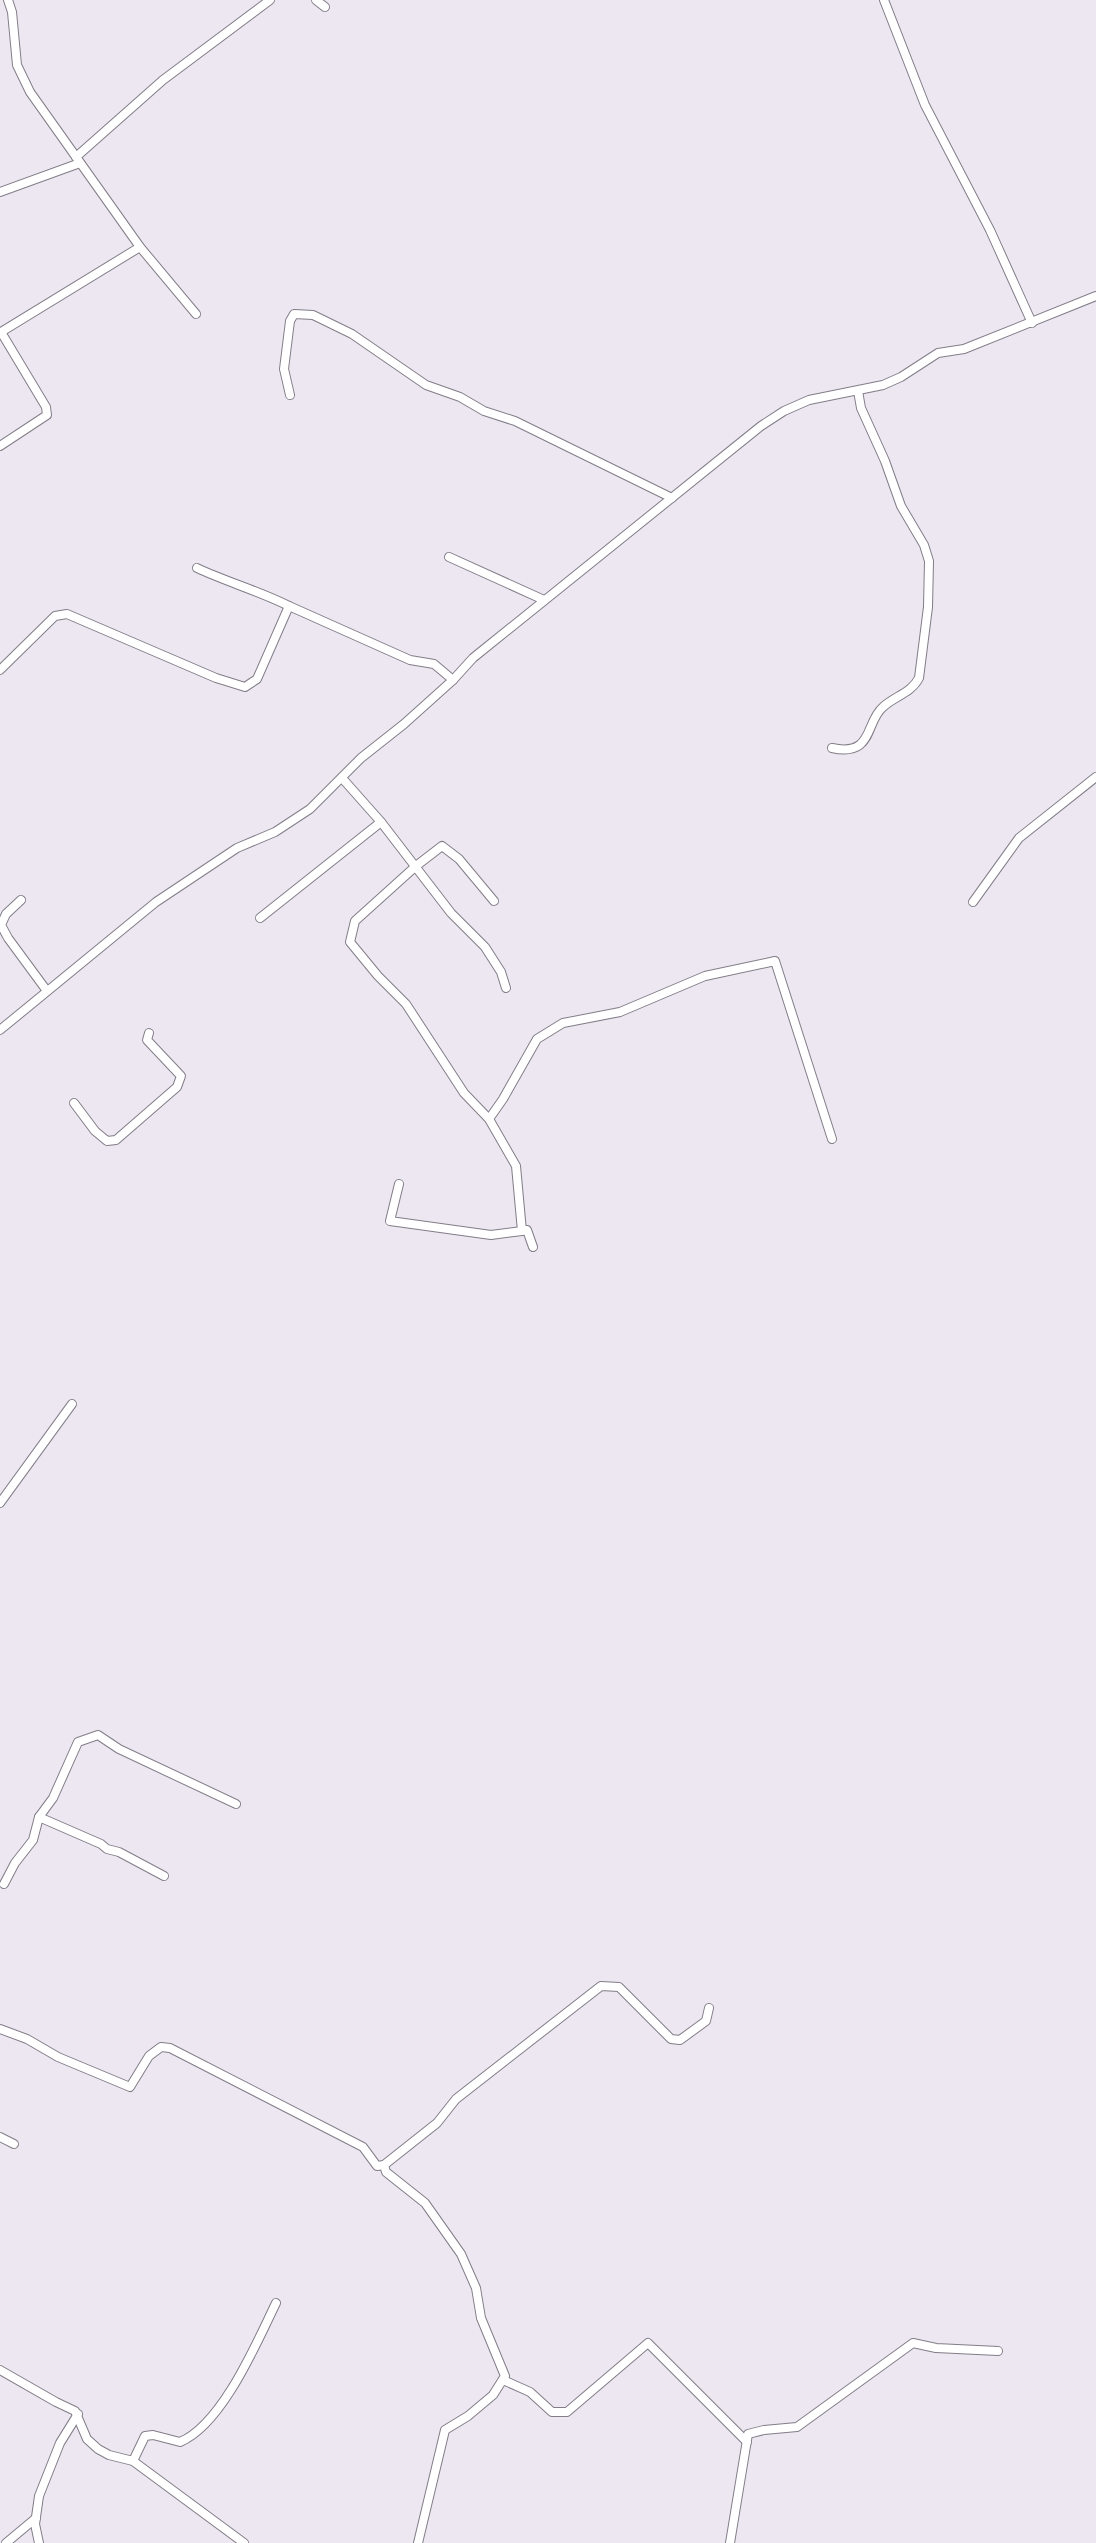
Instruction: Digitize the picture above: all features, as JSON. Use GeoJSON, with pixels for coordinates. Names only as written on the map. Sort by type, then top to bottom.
{"type":"FeatureCollection","features":[{"type":"Feature","properties":{"kind":"street"},"geometry":{"type":"LineString","coordinates":[[8,0],[12,12],[17,66],[38,104],[140,247],[196,314]]}},
{"type":"Feature","properties":{"kind":"street"},"geometry":{"type":"LineString","coordinates":[[0,192],[78,160],[163,80],[270,0]]}},
{"type":"Feature","properties":{"kind":"street"},"geometry":{"type":"LineString","coordinates":[[316,0],[325,7]]}},
{"type":"Feature","properties":{"kind":"street"},"geometry":{"type":"LineString","coordinates":[[884,0],[925,105],[982,214],[1032,323]]}},
{"type":"Feature","properties":{"kind":"street"},"geometry":{"type":"LineString","coordinates":[[0,446],[47,415],[46,407],[1,332],[140,247]]}},
{"type":"Feature","properties":{"kind":"street"},"geometry":{"type":"LineString","coordinates":[[0,1030],[47,991],[74,972],[156,902],[237,848],[274,832],[310,809],[362,758],[404,724],[453,680],[473,658],[761,426],[784,411],[809,400],[858,391],[894,380],[938,353],[964,349],[1096,296]]}},
{"type":"Feature","properties":{"kind":"street"},"geometry":{"type":"LineString","coordinates":[[290,395],[284,369],[290,321],[294,314],[313,315],[352,334],[426,385],[460,397],[484,410],[515,421],[672,498]]}},
{"type":"Feature","properties":{"kind":"street"},"geometry":{"type":"LineString","coordinates":[[832,748],[846,749],[861,743],[866,739],[881,708],[914,687],[919,678],[929,598],[930,578],[924,545],[901,506],[885,461],[861,408],[858,391]]}},
{"type":"Feature","properties":{"kind":"street"},"geometry":{"type":"LineString","coordinates":[[449,557],[544,600]]}},
{"type":"Feature","properties":{"kind":"street"},"geometry":{"type":"LineString","coordinates":[[196,568],[224,580],[258,590],[289,606],[410,660],[434,664],[453,680]]}},
{"type":"Feature","properties":{"kind":"street"},"geometry":{"type":"LineString","coordinates":[[0,670],[55,616],[67,614],[216,678],[244,686],[257,679],[289,606]]}},
{"type":"Feature","properties":{"kind":"street"},"geometry":{"type":"LineString","coordinates":[[973,902],[1019,838],[1096,777]]}},
{"type":"Feature","properties":{"kind":"street"},"geometry":{"type":"LineString","coordinates":[[342,778],[381,822],[451,913],[485,947],[501,972],[506,988]]}},
{"type":"Feature","properties":{"kind":"street"},"geometry":{"type":"LineString","coordinates":[[260,918],[381,822]]}},
{"type":"Feature","properties":{"kind":"street"},"geometry":{"type":"LineString","coordinates":[[494,901],[459,858],[442,846],[416,866],[355,921],[350,942],[378,976],[406,1004],[464,1093],[489,1119],[516,1166],[522,1231]]}},
{"type":"Feature","properties":{"kind":"street"},"geometry":{"type":"LineString","coordinates":[[21,900],[6,914],[1,925],[8,938],[47,991]]}},
{"type":"Feature","properties":{"kind":"street"},"geometry":{"type":"LineString","coordinates":[[489,1119],[503,1099],[537,1039],[563,1023],[620,1012],[705,976],[775,961],[832,1139]]}},
{"type":"Feature","properties":{"kind":"street"},"geometry":{"type":"LineString","coordinates":[[74,1103],[95,1131],[107,1141],[116,1140],[177,1087],[181,1076],[147,1040],[149,1033]]}},
{"type":"Feature","properties":{"kind":"street"},"geometry":{"type":"LineString","coordinates":[[399,1184],[390,1222],[491,1235],[528,1230],[533,1247]]}},
{"type":"Feature","properties":{"kind":"street"},"geometry":{"type":"LineString","coordinates":[[0,1503],[72,1404]]}},
{"type":"Feature","properties":{"kind":"street"},"geometry":{"type":"LineString","coordinates":[[1,1886],[14,1863],[33,1840],[39,1817],[53,1798],[78,1742],[98,1735],[118,1749],[236,1804]]}},
{"type":"Feature","properties":{"kind":"street"},"geometry":{"type":"LineString","coordinates":[[39,1817],[101,1844],[107,1849],[119,1852],[164,1876]]}},
{"type":"Feature","properties":{"kind":"street"},"geometry":{"type":"LineString","coordinates":[[0,2029],[26,2039],[58,2057],[130,2087],[149,2056],[161,2047],[170,2048],[363,2147],[378,2166],[384,2165],[437,2123],[456,2099],[601,1986],[619,1987],[671,2039],[680,2040],[706,2022],[709,2008]]}},
{"type":"Feature","properties":{"kind":"street"},"geometry":{"type":"LineString","coordinates":[[0,2137],[14,2144]]}},
{"type":"Feature","properties":{"kind":"street"},"geometry":{"type":"LineString","coordinates":[[384,2165],[386,2172],[425,2203],[461,2254],[476,2288],[481,2318],[505,2376],[493,2395],[468,2416],[445,2430],[418,2543]]}},
{"type":"Feature","properties":{"kind":"street"},"geometry":{"type":"LineString","coordinates":[[133,2461],[145,2436],[153,2435],[180,2442],[205,2426],[234,2383],[276,2302]]}},
{"type":"Feature","properties":{"kind":"street"},"geometry":{"type":"LineString","coordinates":[[503,2380],[530,2392],[552,2412],[567,2412],[648,2343],[747,2442]]}},
{"type":"Feature","properties":{"kind":"street"},"geometry":{"type":"LineString","coordinates":[[730,2543],[748,2434],[764,2430],[797,2427],[913,2343],[936,2348],[998,2351]]}},
{"type":"Feature","properties":{"kind":"street"},"geometry":{"type":"LineString","coordinates":[[0,2370],[78,2414],[87,2439],[98,2449],[108,2455],[133,2461],[242,2543]]}},
{"type":"Feature","properties":{"kind":"street"},"geometry":{"type":"LineString","coordinates":[[39,2543],[36,2518],[40,2496],[49,2477],[56,2452],[78,2414]]}},
{"type":"Feature","properties":{"kind":"street"},"geometry":{"type":"LineString","coordinates":[[6,2543],[36,2518]]}}]}
